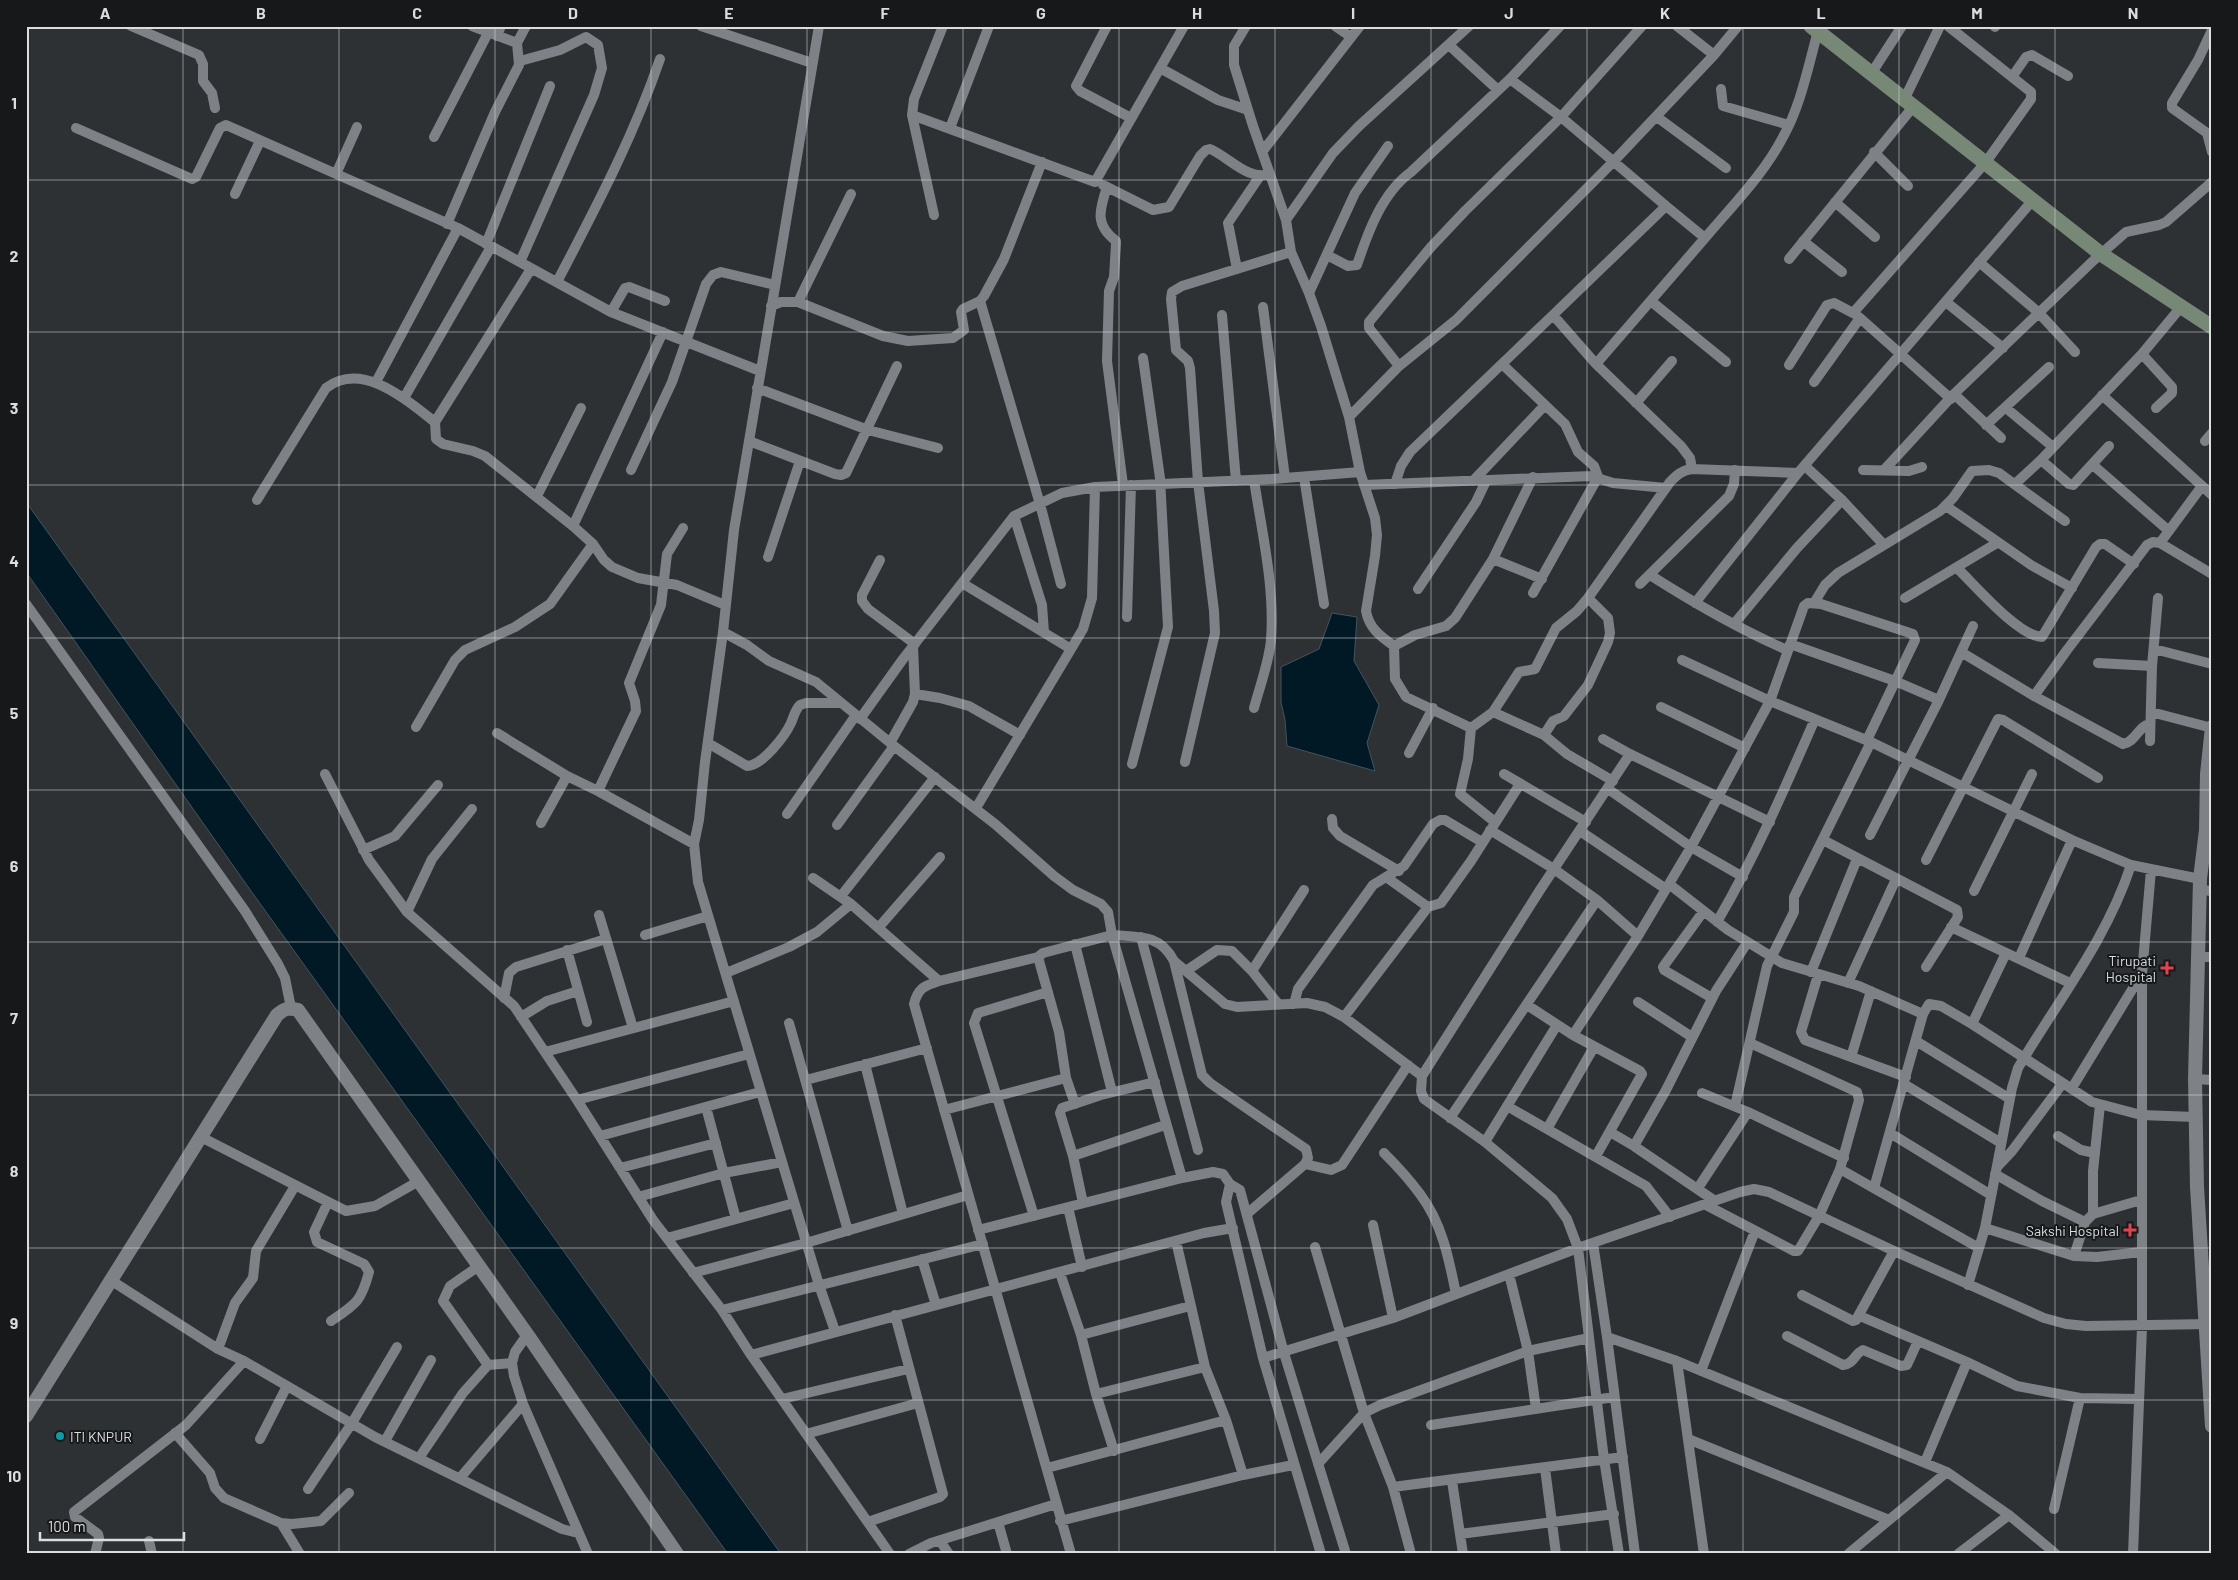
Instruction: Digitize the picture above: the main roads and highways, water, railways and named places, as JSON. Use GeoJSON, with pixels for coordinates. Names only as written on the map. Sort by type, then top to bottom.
{"type":"FeatureCollection","features":[{"type":"Feature","properties":{"kind":"main road"},"geometry":{"type":"LineString","coordinates":[[1815,29],[2101,254],[2212,327]]}},
{"type":"Feature","properties":{"kind":"water"},"geometry":{"type":"Polygon","coordinates":[[[26,502],[781,1554],[728,1554],[251,891],[26,572],[26,502]]]}},
{"type":"Feature","properties":{"kind":"water"},"geometry":{"type":"Polygon","coordinates":[[[1332,613],[1357,617],[1354,661],[1379,705],[1367,743],[1375,771],[1287,746],[1285,720],[1281,702],[1281,667],[1319,649],[1332,613]]]}},
{"type":"Feature","properties":{"kind":"place","name":"Tirupati Hospital"},"geometry":{"type":"Point","coordinates":[2167,968]}},
{"type":"Feature","properties":{"kind":"place","name":"Sakshi Hospital"},"geometry":{"type":"Point","coordinates":[2130,1230]}},
{"type":"Feature","properties":{"kind":"place","name":"ITI KNPUR"},"geometry":{"type":"Point","coordinates":[60,1436]}}]}
